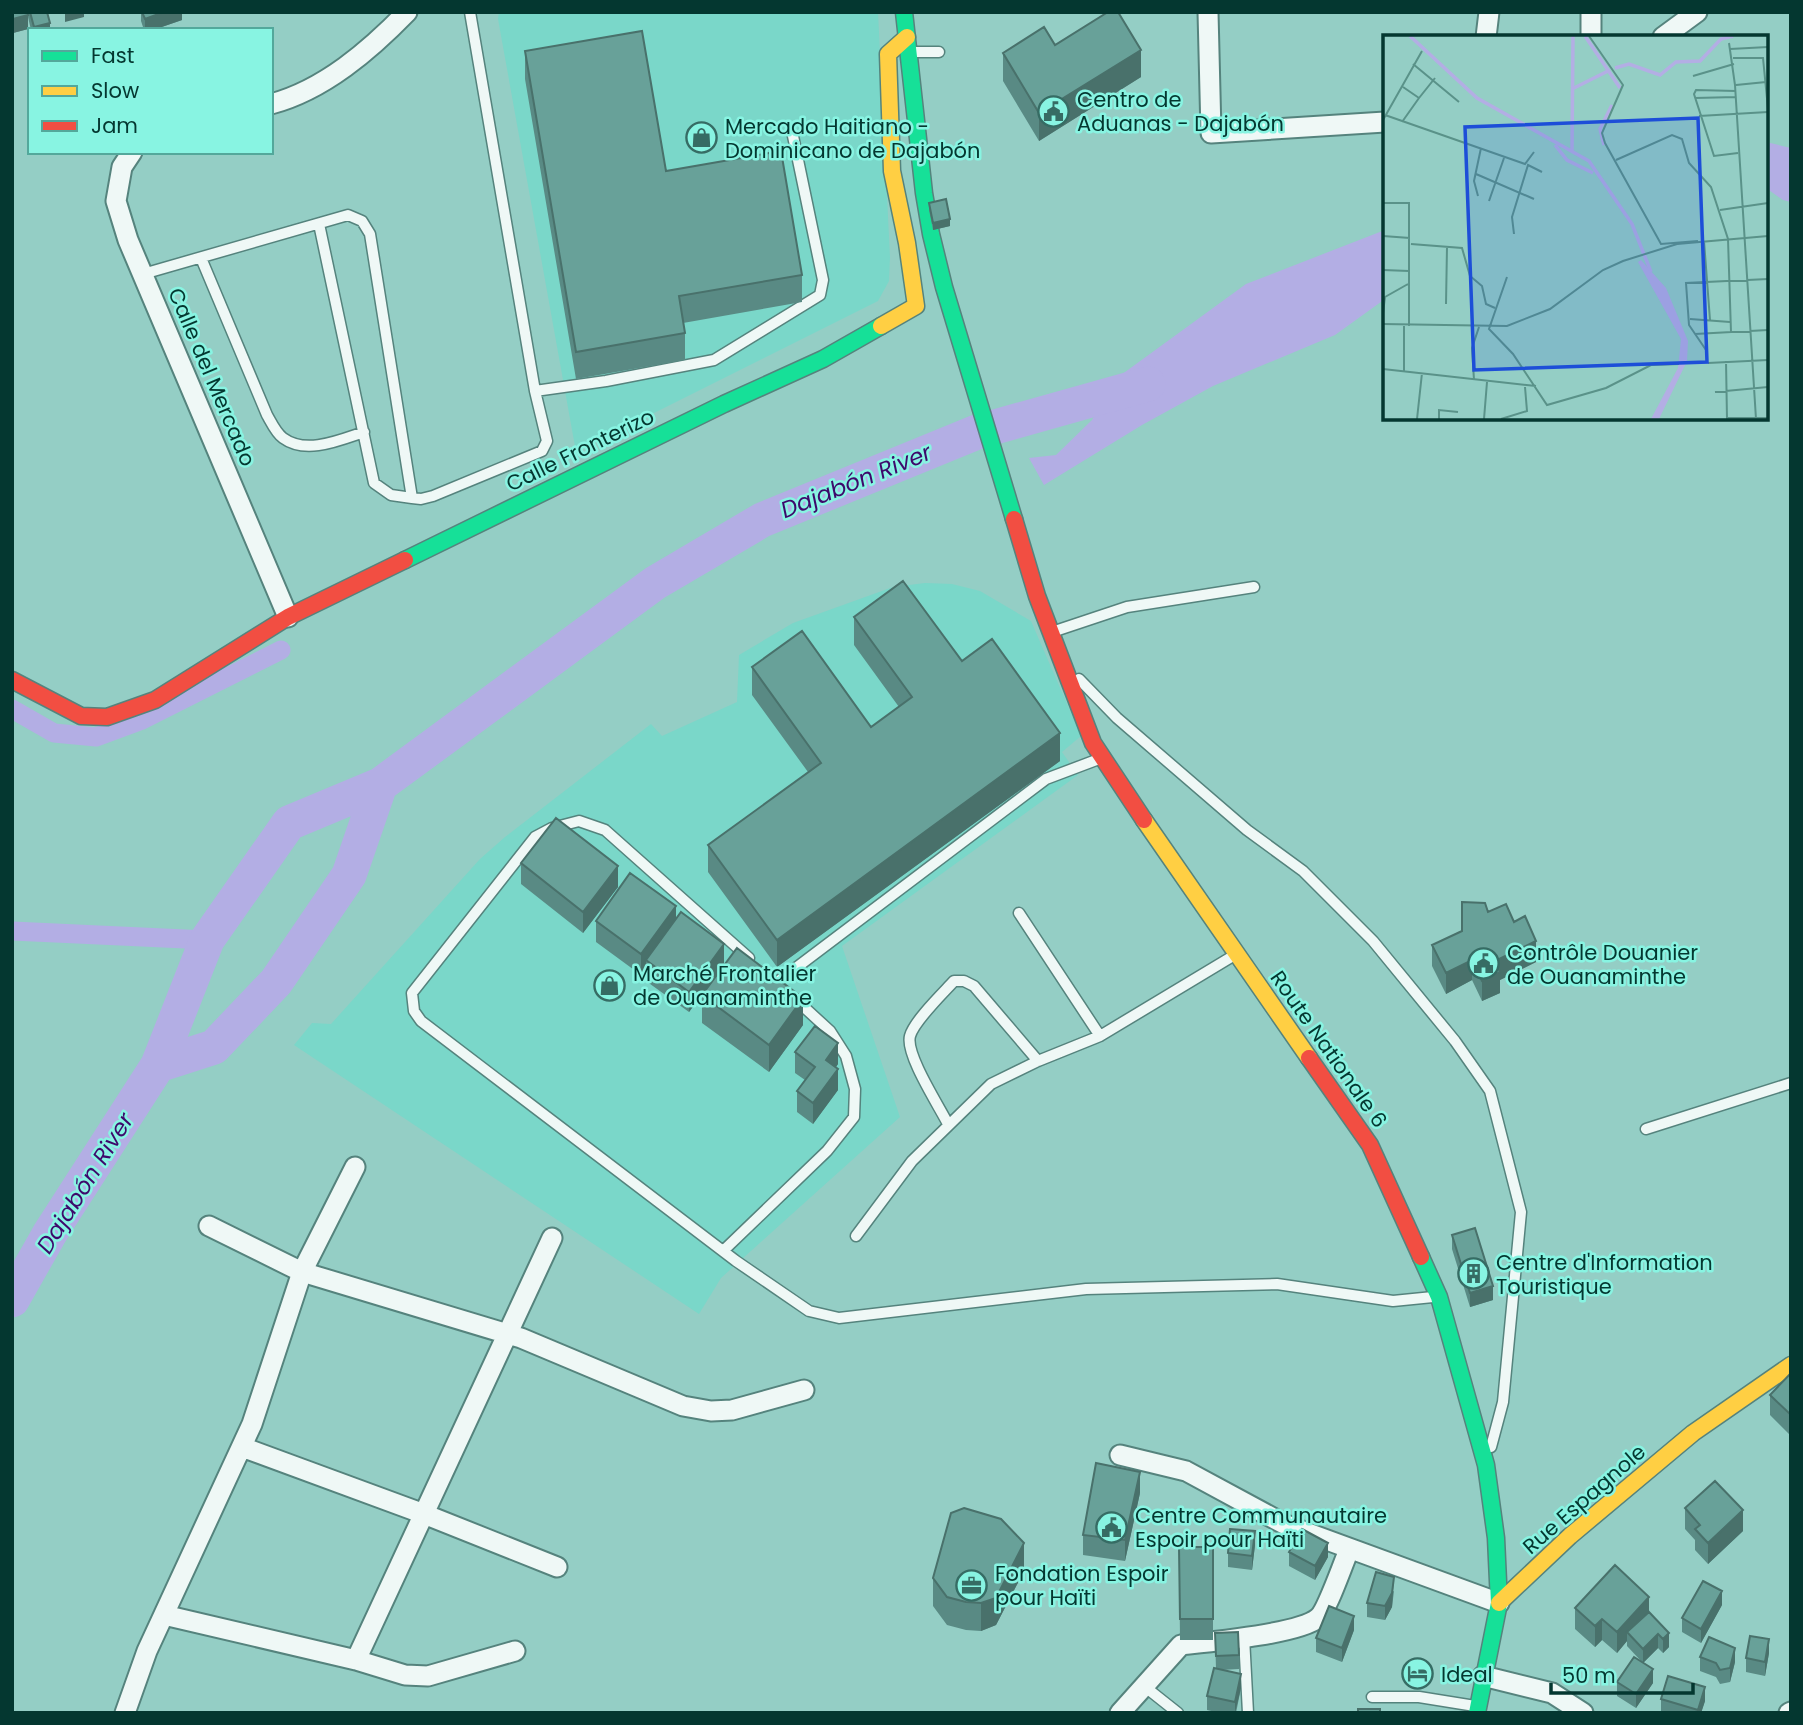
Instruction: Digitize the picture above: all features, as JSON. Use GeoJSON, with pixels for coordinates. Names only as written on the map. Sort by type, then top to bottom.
{"type":"FeatureCollection","features":[{"type":"Feature","properties":{"kind":"main road","name":"Route Nationale 6"},"geometry":{"type":"LineString","coordinates":[[904,12],[924,193],[937,261],[1025,559],[1051,632],[1093,743],[1370,1145],[1439,1297],[1486,1465],[1496,1538],[1499,1604]]}},
{"type":"Feature","properties":{"kind":"main road","name":"Calle Fronterizo"},"geometry":{"type":"LineString","coordinates":[[12,680],[81,716],[107,717],[155,699],[288,617],[724,404],[823,359],[916,306],[891,158],[888,54],[907,45]]}},
{"type":"Feature","properties":{"kind":"main road","name":"Rue Espagnole"},"geometry":{"type":"LineString","coordinates":[[1499,1604],[1570,1536],[1693,1433],[1791,1366]]}},
{"type":"Feature","properties":{"kind":"main road"},"geometry":{"type":"LineString","coordinates":[[1477,1710],[1499,1604]]}},
{"type":"Feature","properties":{"kind":"street"},"geometry":{"type":"LineString","coordinates":[[273,103],[326,80],[376,44],[407,12]]}},
{"type":"Feature","properties":{"kind":"street"},"geometry":{"type":"LineString","coordinates":[[1208,12],[1211,133],[1383,122]]}},
{"type":"Feature","properties":{"kind":"street"},"geometry":{"type":"LineString","coordinates":[[1486,35],[1489,12]]}},
{"type":"Feature","properties":{"kind":"street"},"geometry":{"type":"LineString","coordinates":[[1591,12],[1591,35]]}},
{"type":"Feature","properties":{"kind":"street"},"geometry":{"type":"LineString","coordinates":[[1666,35],[1697,12]]}},
{"type":"Feature","properties":{"kind":"street","name":"Calle del Mercado"},"geometry":{"type":"LineString","coordinates":[[131,154],[122,167],[116,201],[128,240],[288,617]]}},
{"type":"Feature","properties":{"kind":"street"},"geometry":{"type":"LineString","coordinates":[[125,1713],[147,1651],[252,1424],[302,1272],[355,1167]]}},
{"type":"Feature","properties":{"kind":"street"},"geometry":{"type":"LineString","coordinates":[[209,1226],[302,1272],[506,1334],[682,1406],[711,1411],[732,1410],[804,1390]]}},
{"type":"Feature","properties":{"kind":"street"},"geometry":{"type":"LineString","coordinates":[[356,1660],[552,1238]]}},
{"type":"Feature","properties":{"kind":"street"},"geometry":{"type":"LineString","coordinates":[[242,1447],[424,1514],[557,1567]]}},
{"type":"Feature","properties":{"kind":"street"},"geometry":{"type":"LineString","coordinates":[[1120,1455],[1186,1471],[1286,1525],[1499,1604]]}},
{"type":"Feature","properties":{"kind":"street"},"geometry":{"type":"LineString","coordinates":[[1119,1713],[1181,1645],[1306,1625],[1320,1617],[1349,1549]]}},
{"type":"Feature","properties":{"kind":"street"},"geometry":{"type":"LineString","coordinates":[[164,1615],[356,1660],[405,1675],[428,1676],[515,1651]]}},
{"type":"Feature","properties":{"kind":"street"},"geometry":{"type":"LineString","coordinates":[[1483,1676],[1552,1693],[1583,1713]]}},
{"type":"Feature","properties":{"kind":"lane"},"geometry":{"type":"LineString","coordinates":[[319,224],[374,483],[391,495],[421,499],[541,451],[547,442],[535,391],[470,12]]}},
{"type":"Feature","properties":{"kind":"lane"},"geometry":{"type":"LineString","coordinates":[[907,45],[939,52]]}},
{"type":"Feature","properties":{"kind":"lane"},"geometry":{"type":"LineString","coordinates":[[535,391],[606,381],[714,360],[820,295],[823,279],[793,136]]}},
{"type":"Feature","properties":{"kind":"lane"},"geometry":{"type":"LineString","coordinates":[[144,274],[348,215],[362,221],[370,234],[412,498]]}},
{"type":"Feature","properties":{"kind":"lane"},"geometry":{"type":"LineString","coordinates":[[201,258],[267,415],[281,437],[293,443],[310,446],[364,432]]}},
{"type":"Feature","properties":{"kind":"lane"},"geometry":{"type":"LineString","coordinates":[[1051,632],[1127,607],[1254,587]]}},
{"type":"Feature","properties":{"kind":"lane"},"geometry":{"type":"LineString","coordinates":[[1064,663],[1117,719],[1247,830],[1303,872],[1373,942],[1455,1041],[1490,1091],[1521,1212],[1503,1402],[1486,1465]]}},
{"type":"Feature","properties":{"kind":"lane"},"geometry":{"type":"LineString","coordinates":[[776,983],[1046,779],[1103,758]]}},
{"type":"Feature","properties":{"kind":"lane"},"geometry":{"type":"LineString","coordinates":[[756,965],[606,830],[579,821],[552,828],[535,837],[412,993],[414,1011],[421,1021],[723,1251],[808,1311],[839,1318],[1086,1289],[1277,1284],[1393,1301],[1439,1297]]}},
{"type":"Feature","properties":{"kind":"lane"},"geometry":{"type":"LineString","coordinates":[[1020,913],[1100,1036]]}},
{"type":"Feature","properties":{"kind":"lane"},"geometry":{"type":"LineString","coordinates":[[856,1236],[912,1161],[991,1084],[1038,1061],[1100,1036],[1237,954]]}},
{"type":"Feature","properties":{"kind":"lane"},"geometry":{"type":"LineString","coordinates":[[723,1251],[827,1151],[854,1117],[855,1089],[846,1056],[830,1031],[766,974]]}},
{"type":"Feature","properties":{"kind":"lane"},"geometry":{"type":"LineString","coordinates":[[948,1124],[909,1050],[910,1035],[926,1011],[954,981],[964,981],[974,986],[1038,1061]]}},
{"type":"Feature","properties":{"kind":"lane"},"geometry":{"type":"LineString","coordinates":[[1646,1129],[1791,1083]]}},
{"type":"Feature","properties":{"kind":"lane"},"geometry":{"type":"LineString","coordinates":[[1244,1637],[1248,1713]]}},
{"type":"Feature","properties":{"kind":"lane"},"geometry":{"type":"LineString","coordinates":[[1144,1686],[1178,1713]]}},
{"type":"Feature","properties":{"kind":"lane"},"geometry":{"type":"LineString","coordinates":[[1372,1697],[1419,1697],[1477,1710]]}},
{"type":"Feature","properties":{"kind":"shaded area","name":"Mercado Haitiano - Dominicano de Dajabón"},"geometry":{"type":"Polygon","coordinates":[[[499,12],[878,12],[890,257],[889,281],[878,301],[576,452],[498,19],[499,12]]]}},
{"type":"Feature","properties":{"kind":"shaded area"},"geometry":{"type":"Polygon","coordinates":[[[1768,142],[1791,148],[1791,202],[1768,189],[1768,142]]]}},
{"type":"Feature","properties":{"kind":"shaded area"},"geometry":{"type":"Polygon","coordinates":[[[1383,231],[1383,300],[1335,335],[1213,386],[1142,425],[1044,485],[1029,458],[1056,455],[1092,420],[1110,383],[1246,284],[1383,231]]]}},
{"type":"Feature","properties":{"kind":"shaded area","name":"Marché Frontalier de Ouanaminthe"},"geometry":{"type":"Polygon","coordinates":[[[925,583],[952,584],[980,591],[1031,621],[1081,736],[1062,752],[1078,775],[842,946],[900,1117],[721,1278],[699,1314],[294,1045],[312,1023],[331,1024],[480,859],[505,837],[651,724],[662,736],[737,702],[739,655],[793,623],[893,587],[925,583]]]}},
{"type":"Feature","properties":{"kind":"building"},"geometry":{"type":"Polygon","coordinates":[[[12,12],[27,12],[28,15],[13,19],[12,12]]]}},
{"type":"Feature","properties":{"kind":"building"},"geometry":{"type":"Polygon","coordinates":[[[30,12],[47,12],[50,23],[34,27],[30,12]]]}},
{"type":"Feature","properties":{"kind":"building"},"geometry":{"type":"Polygon","coordinates":[[[142,12],[164,12],[145,19],[142,12]]]}},
{"type":"Feature","properties":{"kind":"building"},"geometry":{"type":"Polygon","coordinates":[[[1108,12],[1118,12],[1141,50],[1039,113],[1003,53],[1044,27],[1055,45],[1108,12]]]}},
{"type":"Feature","properties":{"kind":"building"},"geometry":{"type":"Polygon","coordinates":[[[642,31],[666,171],[781,151],[802,275],[679,296],[685,333],[576,352],[525,51],[642,31]]]}},
{"type":"Feature","properties":{"kind":"building"},"geometry":{"type":"Polygon","coordinates":[[[946,199],[950,219],[933,223],[929,203],[946,199]]]}},
{"type":"Feature","properties":{"kind":"building"},"geometry":{"type":"Polygon","coordinates":[[[903,581],[962,661],[992,639],[1060,733],[777,940],[708,845],[821,763],[752,667],[802,631],[871,727],[912,697],[854,617],[903,581]]]}},
{"type":"Feature","properties":{"kind":"building"},"geometry":{"type":"Polygon","coordinates":[[[556,818],[618,866],[583,912],[521,863],[556,818]]]}},
{"type":"Feature","properties":{"kind":"building"},"geometry":{"type":"Polygon","coordinates":[[[630,873],[676,906],[641,954],[596,921],[630,873]]]}},
{"type":"Feature","properties":{"kind":"building"},"geometry":{"type":"Polygon","coordinates":[[[1462,902],[1485,903],[1488,912],[1506,904],[1514,922],[1525,916],[1536,941],[1495,961],[1500,972],[1482,981],[1472,960],[1446,973],[1432,945],[1462,931],[1462,902]]]}},
{"type":"Feature","properties":{"kind":"building"},"geometry":{"type":"Polygon","coordinates":[[[681,912],[724,944],[689,992],[646,960],[681,912]]]}},
{"type":"Feature","properties":{"kind":"building"},"geometry":{"type":"Polygon","coordinates":[[[737,948],[803,998],[769,1045],[702,995],[737,948]]]}},
{"type":"Feature","properties":{"kind":"building"},"geometry":{"type":"Polygon","coordinates":[[[815,1026],[838,1043],[826,1060],[838,1069],[813,1103],[797,1091],[815,1067],[795,1052],[815,1026]]]}},
{"type":"Feature","properties":{"kind":"building","name":"Centre d'Information Touristique"},"geometry":{"type":"Polygon","coordinates":[[[1475,1228],[1493,1286],[1470,1293],[1452,1235],[1475,1228]]]}},
{"type":"Feature","properties":{"kind":"building"},"geometry":{"type":"Polygon","coordinates":[[[1791,1373],[1791,1415],[1770,1395],[1791,1373]]]}},
{"type":"Feature","properties":{"kind":"building"},"geometry":{"type":"Polygon","coordinates":[[[1096,1463],[1140,1472],[1125,1540],[1083,1535],[1096,1463]]]}},
{"type":"Feature","properties":{"kind":"building"},"geometry":{"type":"Polygon","coordinates":[[[1715,1481],[1743,1510],[1708,1543],[1695,1529],[1700,1525],[1685,1508],[1715,1481]]]}},
{"type":"Feature","properties":{"kind":"building"},"geometry":{"type":"Polygon","coordinates":[[[964,1508],[1001,1519],[1024,1543],[996,1598],[981,1603],[947,1597],[933,1578],[951,1513],[964,1508]]]}},
{"type":"Feature","properties":{"kind":"building"},"geometry":{"type":"Polygon","coordinates":[[[1230,1529],[1255,1531],[1252,1556],[1228,1553],[1230,1529]]]}},
{"type":"Feature","properties":{"kind":"building"},"geometry":{"type":"Polygon","coordinates":[[[1302,1529],[1328,1543],[1315,1566],[1289,1552],[1302,1529]]]}},
{"type":"Feature","properties":{"kind":"building"},"geometry":{"type":"Polygon","coordinates":[[[1179,1547],[1213,1547],[1213,1619],[1180,1619],[1179,1547]]]}},
{"type":"Feature","properties":{"kind":"building"},"geometry":{"type":"Polygon","coordinates":[[[1615,1565],[1649,1597],[1617,1632],[1602,1619],[1595,1626],[1575,1608],[1615,1565]]]}},
{"type":"Feature","properties":{"kind":"building"},"geometry":{"type":"Polygon","coordinates":[[[1376,1572],[1394,1577],[1392,1593],[1385,1606],[1367,1603],[1376,1572]]]}},
{"type":"Feature","properties":{"kind":"building"},"geometry":{"type":"Polygon","coordinates":[[[1703,1581],[1722,1591],[1701,1629],[1682,1618],[1703,1581]]]}},
{"type":"Feature","properties":{"kind":"building"},"geometry":{"type":"Polygon","coordinates":[[[1329,1606],[1354,1616],[1342,1648],[1316,1638],[1329,1606]]]}},
{"type":"Feature","properties":{"kind":"building"},"geometry":{"type":"Polygon","coordinates":[[[1649,1612],[1669,1633],[1663,1639],[1658,1634],[1643,1649],[1627,1632],[1649,1612]]]}},
{"type":"Feature","properties":{"kind":"building"},"geometry":{"type":"Polygon","coordinates":[[[1238,1632],[1239,1655],[1216,1656],[1215,1633],[1238,1632]]]}},
{"type":"Feature","properties":{"kind":"building"},"geometry":{"type":"Polygon","coordinates":[[[1750,1636],[1769,1639],[1765,1662],[1746,1658],[1750,1636]]]}},
{"type":"Feature","properties":{"kind":"building"},"geometry":{"type":"Polygon","coordinates":[[[1709,1637],[1735,1648],[1730,1668],[1720,1670],[1716,1663],[1700,1657],[1709,1637]]]}},
{"type":"Feature","properties":{"kind":"building"},"geometry":{"type":"Polygon","coordinates":[[[1634,1657],[1653,1669],[1636,1694],[1617,1682],[1634,1657]]]}},
{"type":"Feature","properties":{"kind":"building"},"geometry":{"type":"Polygon","coordinates":[[[1214,1668],[1241,1674],[1235,1702],[1207,1696],[1214,1668]]]}},
{"type":"Feature","properties":{"kind":"building"},"geometry":{"type":"Polygon","coordinates":[[[1668,1676],[1705,1687],[1698,1710],[1661,1699],[1668,1676]]]}},
{"type":"Feature","properties":{"kind":"building"},"geometry":{"type":"Polygon","coordinates":[[[1358,1709],[1380,1709],[1380,1713],[1358,1713],[1358,1709]]]}},
{"type":"Feature","properties":{"kind":"waterway","name":"Dajabón River"},"geometry":{"type":"LineString","coordinates":[[12,1300],[50,1233],[158,1065],[207,940],[289,823],[380,785],[655,583],[762,520],[977,432],[1148,384]]}},
{"type":"Feature","properties":{"kind":"waterway"},"geometry":{"type":"LineString","coordinates":[[12,709],[54,733],[96,737],[142,720],[281,650]]}},
{"type":"Feature","properties":{"kind":"waterway","name":"Dajabón River"},"geometry":{"type":"LineString","coordinates":[[158,1065],[214,1047],[276,982],[349,875],[380,785]]}},
{"type":"Feature","properties":{"kind":"waterway"},"geometry":{"type":"LineString","coordinates":[[12,931],[207,940]]}},
{"type":"Feature","properties":{"kind":"traffic: fast"},"geometry":{"type":"LineString","coordinates":[[904,12],[931,234],[944,287],[1014,519]]}},
{"type":"Feature","properties":{"kind":"traffic: fast"},"geometry":{"type":"LineString","coordinates":[[405,560],[724,404],[823,359],[881,326]]}},
{"type":"Feature","properties":{"kind":"traffic: fast"},"geometry":{"type":"LineString","coordinates":[[1421,1257],[1439,1297],[1486,1465],[1496,1538],[1499,1603],[1477,1713]]}},
{"type":"Feature","properties":{"kind":"traffic: slow"},"geometry":{"type":"LineString","coordinates":[[881,326],[916,306],[907,243],[892,171],[888,54],[907,37]]}},
{"type":"Feature","properties":{"kind":"traffic: slow"},"geometry":{"type":"LineString","coordinates":[[1144,820],[1309,1058]]}},
{"type":"Feature","properties":{"kind":"traffic: slow"},"geometry":{"type":"LineString","coordinates":[[1499,1603],[1570,1536],[1693,1433],[1791,1365]]}},
{"type":"Feature","properties":{"kind":"traffic: jam"},"geometry":{"type":"LineString","coordinates":[[1014,519],[1037,596],[1093,743],[1144,820]]}},
{"type":"Feature","properties":{"kind":"traffic: jam"},"geometry":{"type":"LineString","coordinates":[[12,680],[81,716],[107,717],[155,700],[288,617],[405,560]]}},
{"type":"Feature","properties":{"kind":"traffic: jam"},"geometry":{"type":"LineString","coordinates":[[1309,1058],[1370,1145],[1421,1257]]}},
{"type":"Feature","properties":{"kind":"place","name":"Centro de Aduanas - Dajabón"},"geometry":{"type":"Point","coordinates":[1054,111]}},
{"type":"Feature","properties":{"kind":"place","name":"Mercado Haitiano - Dominicano de Dajabón"},"geometry":{"type":"Point","coordinates":[702,138]}},
{"type":"Feature","properties":{"kind":"place","name":"Contrôle Douanier de Ouanaminthe"},"geometry":{"type":"Point","coordinates":[1484,964]}},
{"type":"Feature","properties":{"kind":"place","name":"Marché Frontalier de Ouanaminthe"},"geometry":{"type":"Point","coordinates":[610,985]}},
{"type":"Feature","properties":{"kind":"place","name":"Centre d'Information Touristique"},"geometry":{"type":"Point","coordinates":[1473,1274]}},
{"type":"Feature","properties":{"kind":"place","name":"Centre Communautaire Espoir pour Haïti"},"geometry":{"type":"Point","coordinates":[1112,1527]}},
{"type":"Feature","properties":{"kind":"place","name":"Fondation Espoir pour Haïti"},"geometry":{"type":"Point","coordinates":[972,1585]}},
{"type":"Feature","properties":{"kind":"place","name":"Ideal"},"geometry":{"type":"Point","coordinates":[1418,1674]}}]}
